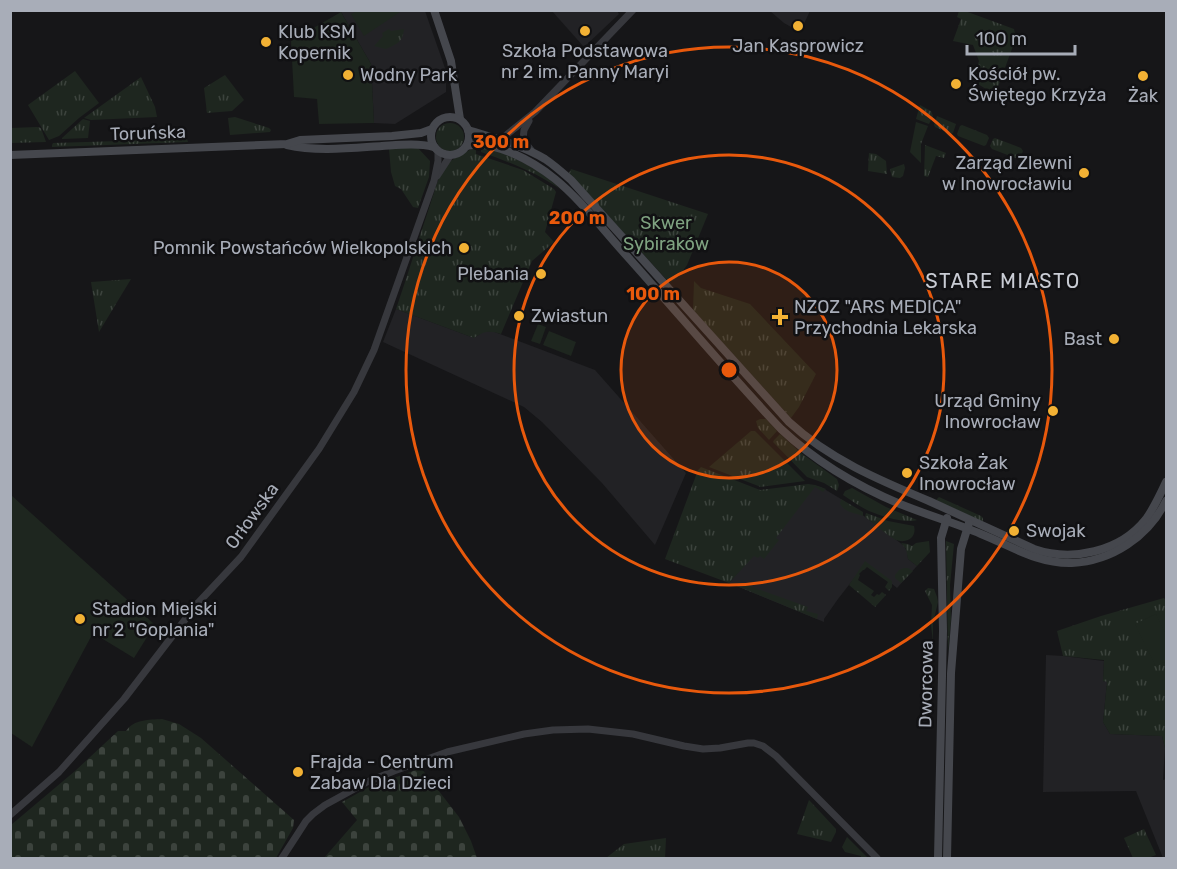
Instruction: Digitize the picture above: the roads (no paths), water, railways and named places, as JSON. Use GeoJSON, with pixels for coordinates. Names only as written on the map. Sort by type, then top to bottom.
{"type":"FeatureCollection","features":[{"type":"Feature","properties":{"kind":"main road"},"geometry":{"type":"LineString","coordinates":[[434,10],[451,62],[460,119],[468,130],[470,138],[467,146]]}},
{"type":"Feature","properties":{"kind":"main road"},"geometry":{"type":"LineString","coordinates":[[447,117],[454,92]]}},
{"type":"Feature","properties":{"kind":"main road"},"geometry":{"type":"LineString","coordinates":[[460,119],[447,117],[435,124],[431,140],[436,149],[450,156],[458,154],[473,144],[488,146],[514,154],[538,167],[564,187],[781,429],[832,469],[880,495],[945,521],[969,524],[1042,552],[1057,555],[1082,554],[1118,542],[1137,529],[1147,518],[1167,482]]}},
{"type":"Feature","properties":{"kind":"main road","name":"Toruńska"},"geometry":{"type":"LineString","coordinates":[[287,144],[300,140],[393,136],[421,133],[432,129]]}},
{"type":"Feature","properties":{"kind":"main road"},"geometry":{"type":"LineString","coordinates":[[468,130],[534,153],[558,169],[579,188],[765,398],[795,428],[854,467],[949,511],[969,524],[1042,560],[1059,562],[1079,562],[1105,556],[1130,544],[1153,523],[1167,501]]}},
{"type":"Feature","properties":{"kind":"main road","name":"Toruńska"},"geometry":{"type":"LineString","coordinates":[[10,154],[287,144],[308,148],[422,145],[436,149]]}},
{"type":"Feature","properties":{"kind":"main road","name":"Dworcowa"},"geometry":{"type":"LineString","coordinates":[[939,858],[944,631],[940,538],[949,511]]}},
{"type":"Feature","properties":{"kind":"main road","name":"Dworcowa"},"geometry":{"type":"LineString","coordinates":[[947,858],[951,673],[961,549],[969,524]]}},
{"type":"Feature","properties":{"kind":"street"},"geometry":{"type":"LineString","coordinates":[[500,140],[535,111],[633,10]]}},
{"type":"Feature","properties":{"kind":"street"},"geometry":{"type":"LineString","coordinates":[[534,153],[525,144],[523,136],[524,129],[535,111]]}},
{"type":"Feature","properties":{"kind":"street","name":"Orłowska"},"geometry":{"type":"LineString","coordinates":[[10,815],[59,772],[124,699],[198,604],[241,557],[319,449],[354,392],[374,350],[434,181],[438,161],[436,149]]}},
{"type":"Feature","properties":{"kind":"street","name":"Orłowska"},"geometry":{"type":"LineString","coordinates":[[434,181],[450,156]]}},
{"type":"Feature","properties":{"kind":"street"},"geometry":{"type":"LineString","coordinates":[[282,858],[306,821],[325,805],[380,776],[465,747],[524,734],[588,729],[633,734],[696,748],[720,748],[748,743],[764,746],[877,858]]}},
{"type":"Feature","properties":{"kind":"place","name":"Jan Kasprowicz"},"geometry":{"type":"Point","coordinates":[798,26]}},
{"type":"Feature","properties":{"kind":"place","name":"Szkoła Podstawowa nr 2 im. Panny Maryi"},"geometry":{"type":"Point","coordinates":[585,31]}},
{"type":"Feature","properties":{"kind":"place","name":"Klub KSM Kopernik"},"geometry":{"type":"Point","coordinates":[266,42]}},
{"type":"Feature","properties":{"kind":"place","name":"Wodny Park"},"geometry":{"type":"Point","coordinates":[348,75]}},
{"type":"Feature","properties":{"kind":"place","name":"Żak"},"geometry":{"type":"Point","coordinates":[1143,76]}},
{"type":"Feature","properties":{"kind":"place","name":"Kościół pw. Świętego Krzyża"},"geometry":{"type":"Point","coordinates":[956,84]}},
{"type":"Feature","properties":{"kind":"place","name":"Zarząd Zlewni w Inowrocławiu"},"geometry":{"type":"Point","coordinates":[1084,173]}},
{"type":"Feature","properties":{"kind":"place","name":"Pomnik Powstańców Wielkopolskich"},"geometry":{"type":"Point","coordinates":[464,248]}},
{"type":"Feature","properties":{"kind":"place","name":"Plebania"},"geometry":{"type":"Point","coordinates":[541,274]}},
{"type":"Feature","properties":{"kind":"place","name":"Zwiastun"},"geometry":{"type":"Point","coordinates":[519,316]}},
{"type":"Feature","properties":{"kind":"place","name":"NZOZ \"ARS MEDICA\" Przychodnia Lekarska"},"geometry":{"type":"Point","coordinates":[780,317]}},
{"type":"Feature","properties":{"kind":"place","name":"Bast"},"geometry":{"type":"Point","coordinates":[1114,339]}},
{"type":"Feature","properties":{"kind":"place","name":"Urząd Gminy Inowrocław"},"geometry":{"type":"Point","coordinates":[1053,411]}},
{"type":"Feature","properties":{"kind":"place","name":"Szkoła Żak Inowrocław"},"geometry":{"type":"Point","coordinates":[907,473]}},
{"type":"Feature","properties":{"kind":"place","name":"Swojak"},"geometry":{"type":"Point","coordinates":[1014,531]}},
{"type":"Feature","properties":{"kind":"place","name":"Stadion Miejski nr 2 \"Goplania\""},"geometry":{"type":"Point","coordinates":[80,619]}},
{"type":"Feature","properties":{"kind":"place","name":"Frajda - Centrum Zabaw Dla Dzieci"},"geometry":{"type":"Point","coordinates":[298,772]}},
{"type":"Feature","properties":{"kind":"district","name":"STARE MIASTO"},"geometry":{"type":"Point","coordinates":[1003,281]}},
{"type":"Feature","properties":{"kind":"park label","name":"Skwer Sybiraków"},"geometry":{"type":"Point","coordinates":[666,233]}}]}
